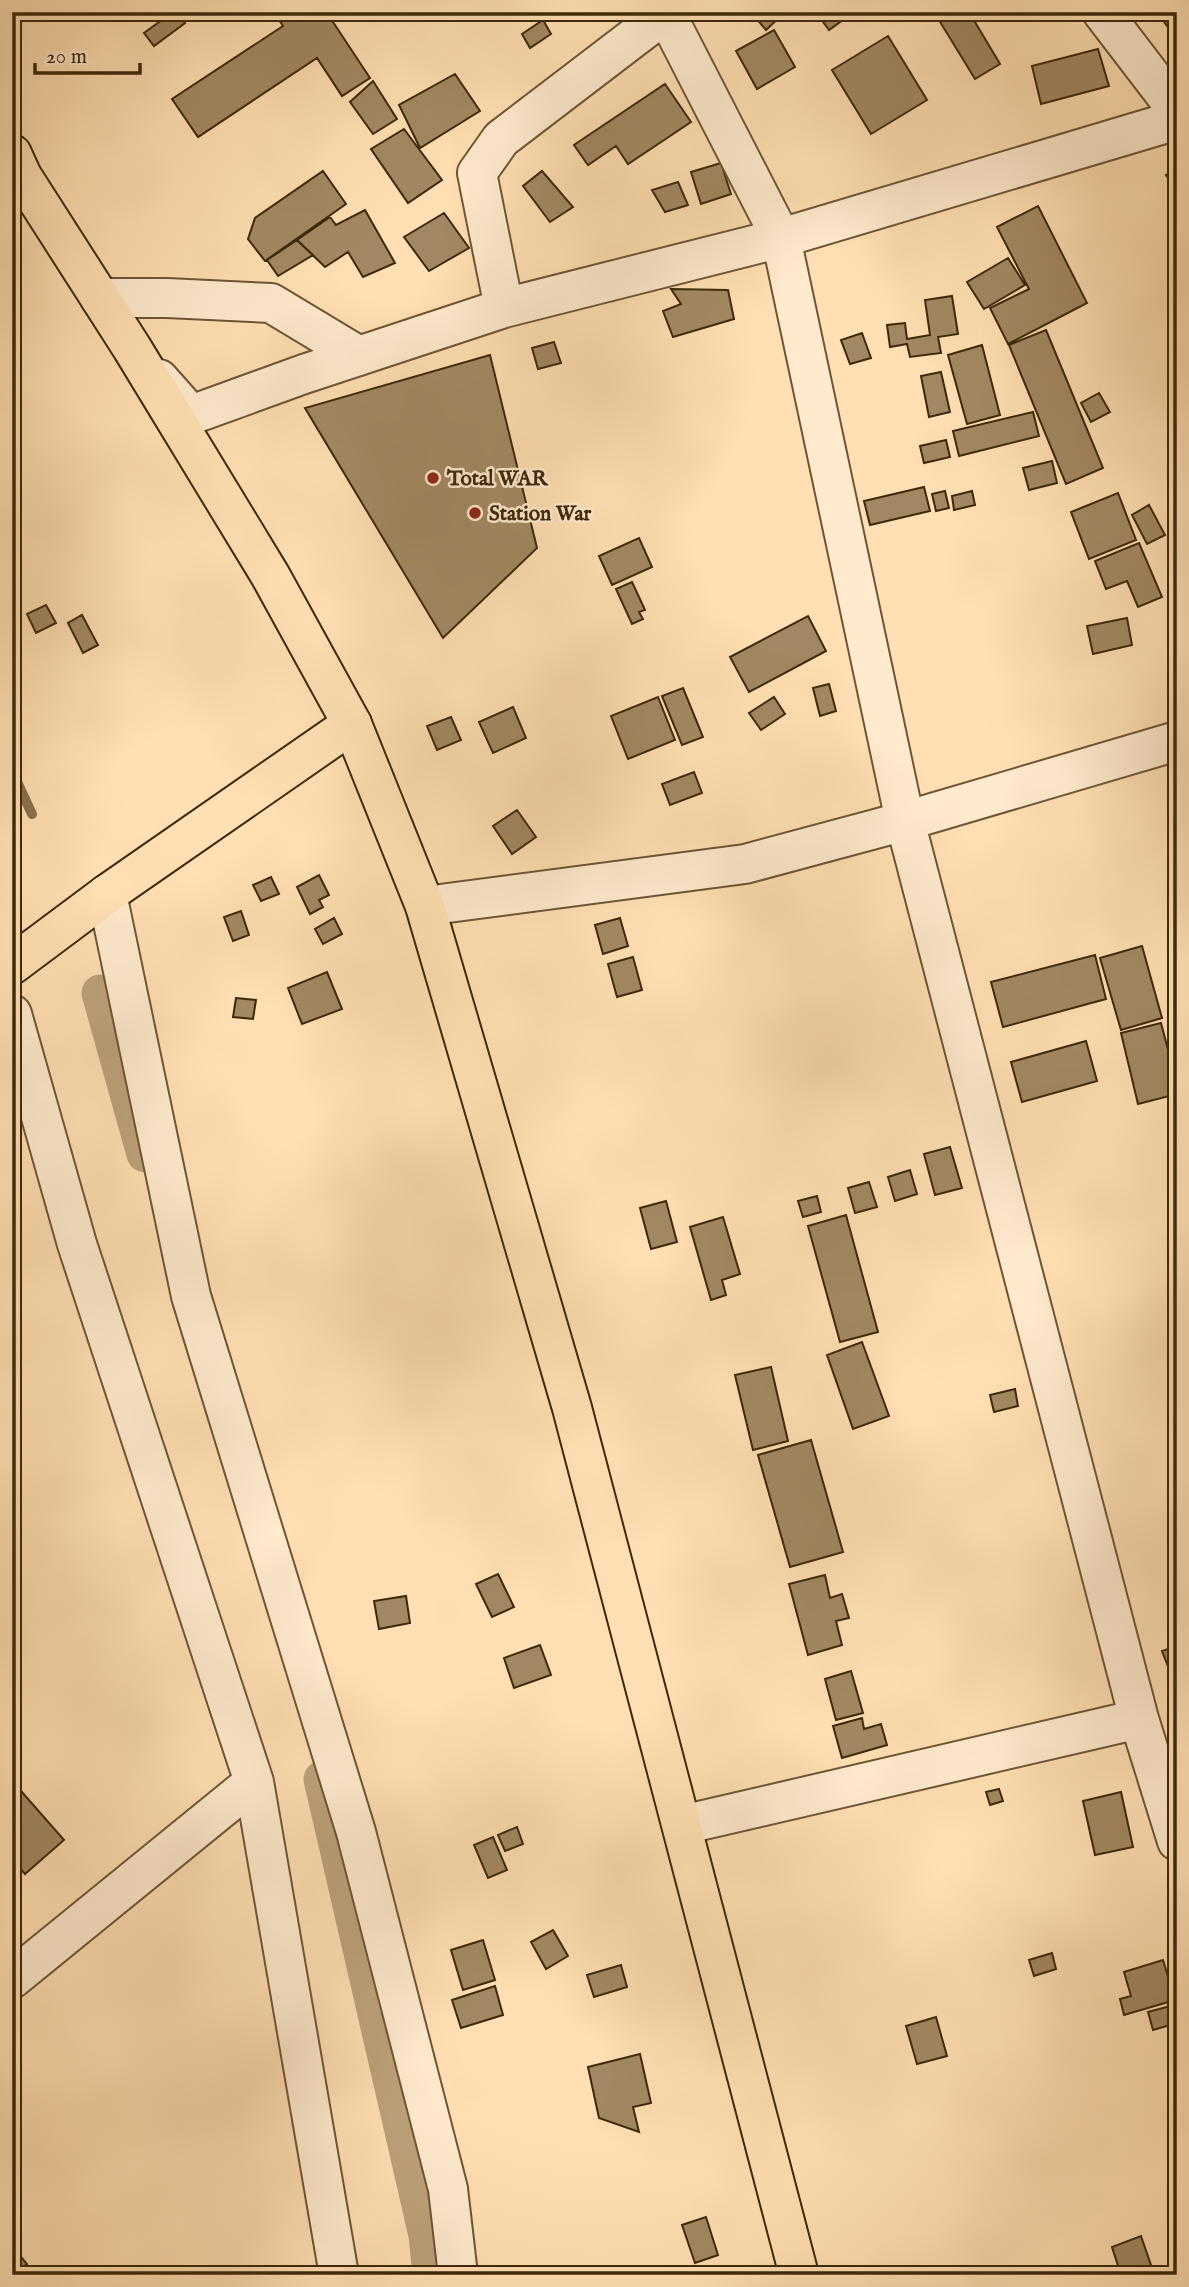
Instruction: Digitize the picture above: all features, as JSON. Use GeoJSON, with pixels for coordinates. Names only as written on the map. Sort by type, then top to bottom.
{"type":"FeatureCollection","features":[{"type":"Feature","properties":{"kind":"main road"},"geometry":{"type":"LineString","coordinates":[[16,165],[132,348],[270,575],[352,724],[425,906],[572,1408],[799,2275]]}},
{"type":"Feature","properties":{"kind":"main road"},"geometry":{"type":"LineString","coordinates":[[12,965],[107,894],[352,724]]}},
{"type":"Feature","properties":{"kind":"street"},"geometry":{"type":"LineString","coordinates":[[1102,12],[1177,110]]}},
{"type":"Feature","properties":{"kind":"street"},"geometry":{"type":"LineString","coordinates":[[505,308],[477,173],[502,139],[666,13],[781,238],[905,821],[1139,1719],[1177,1841]]}},
{"type":"Feature","properties":{"kind":"street"},"geometry":{"type":"LineString","coordinates":[[132,348],[191,415],[505,308],[781,238],[1177,120]]}},
{"type":"Feature","properties":{"kind":"street"},"geometry":{"type":"LineString","coordinates":[[100,298],[271,303],[359,356]]}},
{"type":"Feature","properties":{"kind":"street"},"geometry":{"type":"LineString","coordinates":[[425,906],[745,864],[905,821],[1177,741]]}},
{"type":"Feature","properties":{"kind":"street"},"geometry":{"type":"LineString","coordinates":[[107,894],[191,1296],[356,1832],[448,2189],[458,2275]]}},
{"type":"Feature","properties":{"kind":"street"},"geometry":{"type":"LineString","coordinates":[[12,1014],[77,1244],[254,1782],[339,2275]]}},
{"type":"Feature","properties":{"kind":"street"},"geometry":{"type":"LineString","coordinates":[[682,1825],[1139,1719]]}},
{"type":"Feature","properties":{"kind":"street"},"geometry":{"type":"LineString","coordinates":[[12,1979],[254,1782]]}},
{"type":"Feature","properties":{"kind":"building"},"geometry":{"type":"Polygon","coordinates":[[[173,12],[185,23],[154,46],[144,33],[173,12]]]}},
{"type":"Feature","properties":{"kind":"building"},"geometry":{"type":"Polygon","coordinates":[[[274,12],[334,12],[329,16],[370,78],[342,96],[317,58],[198,137],[172,99],[283,26],[274,12]]]}},
{"type":"Feature","properties":{"kind":"building"},"geometry":{"type":"Polygon","coordinates":[[[751,12],[785,12],[766,30],[751,12]]]}},
{"type":"Feature","properties":{"kind":"building"},"geometry":{"type":"Polygon","coordinates":[[[816,12],[854,12],[829,30],[816,12]]]}},
{"type":"Feature","properties":{"kind":"building"},"geometry":{"type":"Polygon","coordinates":[[[934,12],[969,12],[1000,64],[975,79],[934,12]]]}},
{"type":"Feature","properties":{"kind":"building"},"geometry":{"type":"Polygon","coordinates":[[[1157,12],[1177,12],[1177,40],[1157,12]]]}},
{"type":"Feature","properties":{"kind":"building"},"geometry":{"type":"Polygon","coordinates":[[[543,20],[551,34],[530,48],[522,34],[543,20]]]}},
{"type":"Feature","properties":{"kind":"building"},"geometry":{"type":"Polygon","coordinates":[[[774,30],[795,67],[757,89],[736,51],[774,30]]]}},
{"type":"Feature","properties":{"kind":"building"},"geometry":{"type":"Polygon","coordinates":[[[888,36],[927,100],[871,134],[832,70],[888,36]]]}},
{"type":"Feature","properties":{"kind":"building"},"geometry":{"type":"Polygon","coordinates":[[[1098,49],[1109,86],[1041,104],[1032,66],[1098,49]]]}},
{"type":"Feature","properties":{"kind":"building"},"geometry":{"type":"Polygon","coordinates":[[[455,74],[480,111],[420,148],[399,105],[455,74]]]}},
{"type":"Feature","properties":{"kind":"building"},"geometry":{"type":"Polygon","coordinates":[[[373,81],[397,119],[373,134],[350,102],[373,81]]]}},
{"type":"Feature","properties":{"kind":"building"},"geometry":{"type":"Polygon","coordinates":[[[665,84],[691,122],[628,164],[616,146],[588,165],[574,145],[665,84]]]}},
{"type":"Feature","properties":{"kind":"building"},"geometry":{"type":"Polygon","coordinates":[[[404,129],[442,180],[408,203],[371,149],[404,129]]]}},
{"type":"Feature","properties":{"kind":"building"},"geometry":{"type":"Polygon","coordinates":[[[721,163],[731,194],[701,204],[691,172],[721,163]]]}},
{"type":"Feature","properties":{"kind":"building"},"geometry":{"type":"Polygon","coordinates":[[[1177,168],[1177,191],[1166,175],[1177,168]]]}},
{"type":"Feature","properties":{"kind":"building"},"geometry":{"type":"Polygon","coordinates":[[[323,171],[346,204],[265,261],[248,239],[255,218],[323,171]]]}},
{"type":"Feature","properties":{"kind":"building"},"geometry":{"type":"Polygon","coordinates":[[[542,171],[573,207],[550,222],[523,186],[542,171]]]}},
{"type":"Feature","properties":{"kind":"building"},"geometry":{"type":"Polygon","coordinates":[[[678,182],[688,205],[665,212],[652,190],[678,182]]]}},
{"type":"Feature","properties":{"kind":"building"},"geometry":{"type":"Polygon","coordinates":[[[1038,206],[1087,303],[1008,344],[990,308],[1029,289],[997,227],[1038,206]]]}},
{"type":"Feature","properties":{"kind":"building"},"geometry":{"type":"Polygon","coordinates":[[[365,210],[395,263],[363,277],[348,252],[325,267],[297,240],[330,217],[336,225],[365,210]]]}},
{"type":"Feature","properties":{"kind":"building"},"geometry":{"type":"Polygon","coordinates":[[[444,213],[469,248],[429,271],[404,237],[444,213]]]}},
{"type":"Feature","properties":{"kind":"building"},"geometry":{"type":"Polygon","coordinates":[[[297,240],[313,255],[278,276],[267,260],[297,240]]]}},
{"type":"Feature","properties":{"kind":"building"},"geometry":{"type":"Polygon","coordinates":[[[1008,258],[1025,285],[984,309],[967,282],[1008,258]]]}},
{"type":"Feature","properties":{"kind":"building"},"geometry":{"type":"Polygon","coordinates":[[[671,289],[728,290],[734,319],[673,337],[663,311],[681,304],[671,289]]]}},
{"type":"Feature","properties":{"kind":"building"},"geometry":{"type":"Polygon","coordinates":[[[952,296],[958,334],[938,337],[941,353],[910,357],[907,344],[890,347],[887,325],[905,323],[907,339],[930,335],[925,300],[952,296]]]}},
{"type":"Feature","properties":{"kind":"building"},"geometry":{"type":"Polygon","coordinates":[[[1046,330],[1103,468],[1066,484],[1009,345],[1046,330]]]}},
{"type":"Feature","properties":{"kind":"building"},"geometry":{"type":"Polygon","coordinates":[[[862,333],[871,358],[850,364],[841,340],[862,333]]]}},
{"type":"Feature","properties":{"kind":"building"},"geometry":{"type":"Polygon","coordinates":[[[554,342],[561,363],[538,369],[532,348],[554,342]]]}},
{"type":"Feature","properties":{"kind":"building"},"geometry":{"type":"Polygon","coordinates":[[[982,345],[1000,415],[967,424],[948,355],[982,345]]]}},
{"type":"Feature","properties":{"kind":"building","name":"Total WAR"},"geometry":{"type":"Polygon","coordinates":[[[490,355],[537,548],[443,638],[305,408],[490,355]]]}},
{"type":"Feature","properties":{"kind":"building"},"geometry":{"type":"Polygon","coordinates":[[[941,372],[950,412],[929,417],[921,376],[941,372]]]}},
{"type":"Feature","properties":{"kind":"building"},"geometry":{"type":"Polygon","coordinates":[[[1099,393],[1110,412],[1091,422],[1081,403],[1099,393]]]}},
{"type":"Feature","properties":{"kind":"building"},"geometry":{"type":"Polygon","coordinates":[[[1033,412],[1039,436],[959,456],[953,431],[1033,412]]]}},
{"type":"Feature","properties":{"kind":"building"},"geometry":{"type":"Polygon","coordinates":[[[946,440],[950,457],[924,463],[920,446],[946,440]]]}},
{"type":"Feature","properties":{"kind":"building"},"geometry":{"type":"Polygon","coordinates":[[[1052,461],[1057,483],[1029,490],[1023,468],[1052,461]]]}},
{"type":"Feature","properties":{"kind":"building"},"geometry":{"type":"Polygon","coordinates":[[[924,487],[930,511],[870,525],[864,501],[924,487]]]}},
{"type":"Feature","properties":{"kind":"building"},"geometry":{"type":"Polygon","coordinates":[[[945,491],[949,508],[936,511],[932,494],[945,491]]]}},
{"type":"Feature","properties":{"kind":"building"},"geometry":{"type":"Polygon","coordinates":[[[972,491],[975,505],[954,510],[952,496],[972,491]]]}},
{"type":"Feature","properties":{"kind":"building"},"geometry":{"type":"Polygon","coordinates":[[[1118,493],[1136,540],[1089,559],[1071,512],[1118,493]]]}},
{"type":"Feature","properties":{"kind":"building"},"geometry":{"type":"Polygon","coordinates":[[[1149,505],[1165,535],[1147,544],[1132,515],[1149,505]]]}},
{"type":"Feature","properties":{"kind":"building"},"geometry":{"type":"Polygon","coordinates":[[[639,538],[652,567],[612,585],[599,556],[639,538]]]}},
{"type":"Feature","properties":{"kind":"building"},"geometry":{"type":"Polygon","coordinates":[[[1139,543],[1162,597],[1138,607],[1127,581],[1106,589],[1095,561],[1139,543]]]}},
{"type":"Feature","properties":{"kind":"building"},"geometry":{"type":"Polygon","coordinates":[[[632,582],[645,610],[639,612],[643,619],[632,624],[616,589],[632,582]]]}},
{"type":"Feature","properties":{"kind":"building"},"geometry":{"type":"Polygon","coordinates":[[[46,605],[56,623],[36,633],[27,614],[46,605]]]}},
{"type":"Feature","properties":{"kind":"building"},"geometry":{"type":"Polygon","coordinates":[[[82,615],[98,645],[83,653],[68,623],[82,615]]]}},
{"type":"Feature","properties":{"kind":"building"},"geometry":{"type":"Polygon","coordinates":[[[808,616],[826,651],[749,692],[730,657],[808,616]]]}},
{"type":"Feature","properties":{"kind":"building"},"geometry":{"type":"Polygon","coordinates":[[[1127,618],[1132,645],[1093,654],[1087,626],[1127,618]]]}},
{"type":"Feature","properties":{"kind":"building"},"geometry":{"type":"Polygon","coordinates":[[[829,684],[836,711],[820,716],[813,688],[829,684]]]}},
{"type":"Feature","properties":{"kind":"building"},"geometry":{"type":"Polygon","coordinates":[[[683,688],[703,737],[682,745],[662,696],[683,688]]]}},
{"type":"Feature","properties":{"kind":"building"},"geometry":{"type":"Polygon","coordinates":[[[658,697],[675,740],[628,759],[611,716],[658,697]]]}},
{"type":"Feature","properties":{"kind":"building"},"geometry":{"type":"Polygon","coordinates":[[[774,697],[785,714],[761,730],[749,713],[774,697]]]}},
{"type":"Feature","properties":{"kind":"building"},"geometry":{"type":"Polygon","coordinates":[[[513,707],[526,738],[493,753],[479,722],[513,707]]]}},
{"type":"Feature","properties":{"kind":"building"},"geometry":{"type":"Polygon","coordinates":[[[451,717],[461,740],[437,750],[427,726],[451,717]]]}},
{"type":"Feature","properties":{"kind":"building"},"geometry":{"type":"Polygon","coordinates":[[[694,772],[702,793],[670,805],[662,784],[694,772]]]}},
{"type":"Feature","properties":{"kind":"building"},"geometry":{"type":"Polygon","coordinates":[[[517,810],[536,837],[512,854],[493,826],[517,810]]]}},
{"type":"Feature","properties":{"kind":"building"},"geometry":{"type":"Polygon","coordinates":[[[319,875],[329,895],[319,900],[323,907],[310,914],[297,887],[319,875]]]}},
{"type":"Feature","properties":{"kind":"building"},"geometry":{"type":"Polygon","coordinates":[[[271,877],[279,894],[261,901],[253,885],[271,877]]]}},
{"type":"Feature","properties":{"kind":"building"},"geometry":{"type":"Polygon","coordinates":[[[241,911],[249,935],[233,941],[224,917],[241,911]]]}},
{"type":"Feature","properties":{"kind":"building"},"geometry":{"type":"Polygon","coordinates":[[[334,918],[342,934],[323,944],[315,929],[334,918]]]}},
{"type":"Feature","properties":{"kind":"building"},"geometry":{"type":"Polygon","coordinates":[[[620,918],[628,946],[603,954],[595,925],[620,918]]]}},
{"type":"Feature","properties":{"kind":"building"},"geometry":{"type":"Polygon","coordinates":[[[1142,946],[1162,1018],[1121,1030],[1100,958],[1142,946]]]}},
{"type":"Feature","properties":{"kind":"building"},"geometry":{"type":"Polygon","coordinates":[[[1095,955],[1106,999],[1003,1027],[991,982],[1095,955]]]}},
{"type":"Feature","properties":{"kind":"building"},"geometry":{"type":"Polygon","coordinates":[[[633,957],[642,990],[617,997],[608,964],[633,957]]]}},
{"type":"Feature","properties":{"kind":"building"},"geometry":{"type":"Polygon","coordinates":[[[327,972],[342,1009],[302,1024],[288,988],[327,972]]]}},
{"type":"Feature","properties":{"kind":"building"},"geometry":{"type":"Polygon","coordinates":[[[236,998],[256,1000],[253,1019],[233,1017],[236,998]]]}},
{"type":"Feature","properties":{"kind":"building"},"geometry":{"type":"Polygon","coordinates":[[[1161,1023],[1177,1084],[1177,1094],[1138,1104],[1121,1033],[1161,1023]]]}},
{"type":"Feature","properties":{"kind":"building"},"geometry":{"type":"Polygon","coordinates":[[[1086,1041],[1097,1081],[1022,1102],[1011,1062],[1086,1041]]]}},
{"type":"Feature","properties":{"kind":"building"},"geometry":{"type":"Polygon","coordinates":[[[950,1147],[962,1188],[935,1195],[924,1154],[950,1147]]]}},
{"type":"Feature","properties":{"kind":"building"},"geometry":{"type":"Polygon","coordinates":[[[910,1170],[917,1194],[895,1201],[888,1177],[910,1170]]]}},
{"type":"Feature","properties":{"kind":"building"},"geometry":{"type":"Polygon","coordinates":[[[869,1182],[877,1207],[855,1213],[848,1188],[869,1182]]]}},
{"type":"Feature","properties":{"kind":"building"},"geometry":{"type":"Polygon","coordinates":[[[817,1196],[821,1212],[803,1217],[798,1201],[817,1196]]]}},
{"type":"Feature","properties":{"kind":"building"},"geometry":{"type":"Polygon","coordinates":[[[666,1201],[677,1242],[651,1249],[640,1208],[666,1201]]]}},
{"type":"Feature","properties":{"kind":"building"},"geometry":{"type":"Polygon","coordinates":[[[846,1215],[878,1332],[840,1342],[808,1226],[846,1215]]]}},
{"type":"Feature","properties":{"kind":"building"},"geometry":{"type":"Polygon","coordinates":[[[723,1217],[740,1274],[722,1280],[726,1295],[711,1300],[690,1227],[723,1217]]]}},
{"type":"Feature","properties":{"kind":"building"},"geometry":{"type":"Polygon","coordinates":[[[862,1342],[889,1416],[853,1429],[827,1355],[862,1342]]]}},
{"type":"Feature","properties":{"kind":"building"},"geometry":{"type":"Polygon","coordinates":[[[771,1367],[788,1441],[753,1450],[735,1375],[771,1367]]]}},
{"type":"Feature","properties":{"kind":"building"},"geometry":{"type":"Polygon","coordinates":[[[1015,1389],[1018,1406],[994,1412],[990,1395],[1015,1389]]]}},
{"type":"Feature","properties":{"kind":"building"},"geometry":{"type":"Polygon","coordinates":[[[811,1440],[843,1552],[790,1567],[758,1455],[811,1440]]]}},
{"type":"Feature","properties":{"kind":"building"},"geometry":{"type":"Polygon","coordinates":[[[498,1574],[514,1607],[492,1617],[476,1584],[498,1574]]]}},
{"type":"Feature","properties":{"kind":"building"},"geometry":{"type":"Polygon","coordinates":[[[825,1575],[830,1598],[842,1594],[849,1618],[836,1621],[842,1645],[808,1655],[789,1584],[825,1575]]]}},
{"type":"Feature","properties":{"kind":"building"},"geometry":{"type":"Polygon","coordinates":[[[406,1596],[410,1623],[379,1629],[374,1601],[406,1596]]]}},
{"type":"Feature","properties":{"kind":"building"},"geometry":{"type":"Polygon","coordinates":[[[540,1645],[551,1675],[514,1688],[504,1658],[540,1645]]]}},
{"type":"Feature","properties":{"kind":"building"},"geometry":{"type":"Polygon","coordinates":[[[1177,1646],[1177,1672],[1171,1674],[1162,1651],[1177,1646]]]}},
{"type":"Feature","properties":{"kind":"building"},"geometry":{"type":"Polygon","coordinates":[[[851,1671],[863,1713],[836,1720],[825,1679],[851,1671]]]}},
{"type":"Feature","properties":{"kind":"building"},"geometry":{"type":"Polygon","coordinates":[[[862,1718],[864,1729],[881,1724],[887,1745],[842,1758],[833,1726],[862,1718]]]}},
{"type":"Feature","properties":{"kind":"building"},"geometry":{"type":"Polygon","coordinates":[[[999,1789],[1003,1801],[990,1805],[986,1792],[999,1789]]]}},
{"type":"Feature","properties":{"kind":"building"},"geometry":{"type":"Polygon","coordinates":[[[21,1791],[64,1840],[25,1874],[12,1859],[12,1799],[21,1791]]]}},
{"type":"Feature","properties":{"kind":"building"},"geometry":{"type":"Polygon","coordinates":[[[1121,1792],[1133,1847],[1095,1855],[1083,1801],[1121,1792]]]}},
{"type":"Feature","properties":{"kind":"building"},"geometry":{"type":"Polygon","coordinates":[[[517,1827],[523,1844],[505,1851],[498,1835],[517,1827]]]}},
{"type":"Feature","properties":{"kind":"building"},"geometry":{"type":"Polygon","coordinates":[[[493,1837],[507,1870],[488,1878],[474,1845],[493,1837]]]}},
{"type":"Feature","properties":{"kind":"building"},"geometry":{"type":"Polygon","coordinates":[[[553,1930],[568,1956],[546,1969],[531,1942],[553,1930]]]}},
{"type":"Feature","properties":{"kind":"building"},"geometry":{"type":"Polygon","coordinates":[[[483,1940],[495,1980],[463,1990],[451,1950],[483,1940]]]}},
{"type":"Feature","properties":{"kind":"building"},"geometry":{"type":"Polygon","coordinates":[[[1052,1953],[1056,1969],[1034,1976],[1029,1960],[1052,1953]]]}},
{"type":"Feature","properties":{"kind":"building"},"geometry":{"type":"Polygon","coordinates":[[[1163,1960],[1175,2000],[1124,2015],[1120,1999],[1131,1996],[1124,1972],[1163,1960]]]}},
{"type":"Feature","properties":{"kind":"building"},"geometry":{"type":"Polygon","coordinates":[[[621,1965],[627,1987],[594,1997],[587,1975],[621,1965]]]}},
{"type":"Feature","properties":{"kind":"building"},"geometry":{"type":"Polygon","coordinates":[[[495,1986],[503,2015],[461,2028],[452,2000],[495,1986]]]}},
{"type":"Feature","properties":{"kind":"building"},"geometry":{"type":"Polygon","coordinates":[[[1174,2005],[1177,2023],[1153,2030],[1148,2012],[1174,2005]]]}},
{"type":"Feature","properties":{"kind":"building"},"geometry":{"type":"Polygon","coordinates":[[[936,2017],[947,2056],[917,2064],[906,2026],[936,2017]]]}},
{"type":"Feature","properties":{"kind":"building"},"geometry":{"type":"Polygon","coordinates":[[[640,2054],[651,2103],[633,2107],[639,2132],[599,2118],[588,2067],[640,2054]]]}},
{"type":"Feature","properties":{"kind":"building"},"geometry":{"type":"Polygon","coordinates":[[[706,2217],[718,2255],[695,2263],[682,2225],[706,2217]]]}},
{"type":"Feature","properties":{"kind":"building"},"geometry":{"type":"Polygon","coordinates":[[[1141,2236],[1153,2271],[1142,2275],[1121,2275],[1112,2247],[1141,2236]]]}},
{"type":"Feature","properties":{"kind":"building"},"geometry":{"type":"Polygon","coordinates":[[[12,2248],[27,2264],[12,2275],[12,2248]]]}},
{"type":"Feature","properties":{"kind":"waterway"},"geometry":{"type":"LineString","coordinates":[[12,771],[32,814]]}},
{"type":"Feature","properties":{"kind":"waterway"},"geometry":{"type":"LineString","coordinates":[[100,993],[145,1154]]}},
{"type":"Feature","properties":{"kind":"waterway"},"geometry":{"type":"LineString","coordinates":[[322,1779],[427,2235],[431,2275]]}},
{"type":"Feature","properties":{"kind":"place","name":"Total WAR"},"geometry":{"type":"Point","coordinates":[433,478]}},
{"type":"Feature","properties":{"kind":"place","name":"Station War"},"geometry":{"type":"Point","coordinates":[475,513]}}]}
